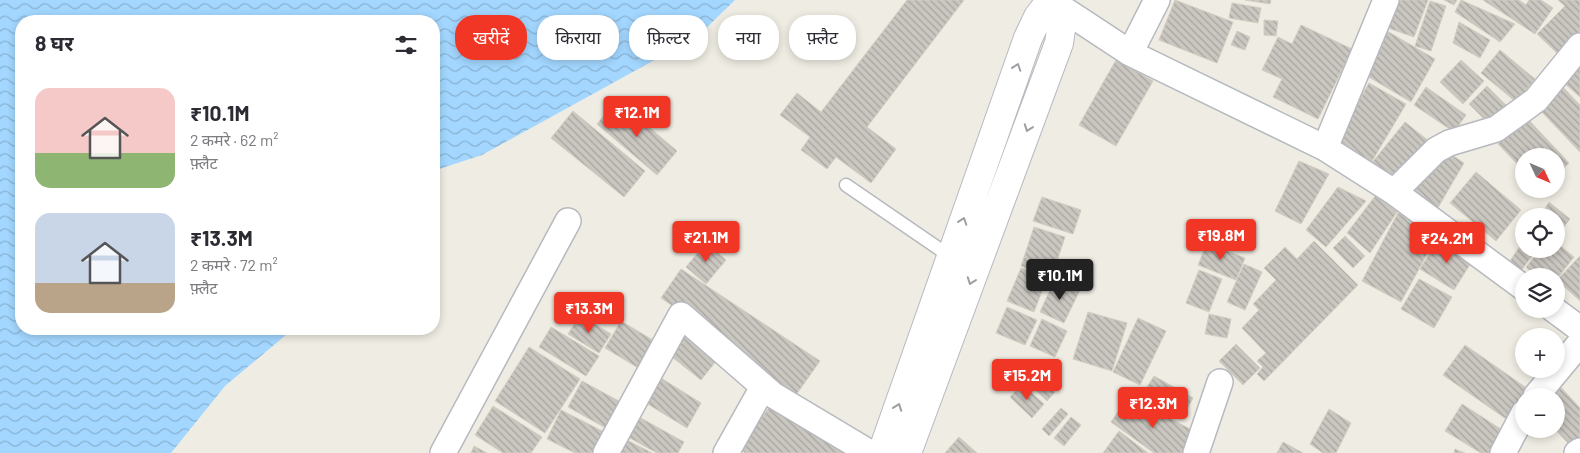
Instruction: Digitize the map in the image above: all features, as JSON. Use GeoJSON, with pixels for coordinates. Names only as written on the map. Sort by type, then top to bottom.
{"type":"FeatureCollection","features":[{"type":"Feature","properties":{"kind":"main road"},"geometry":{"type":"LineString","coordinates":[[882,453],[1028,38],[1038,18],[1051,0],[1062,23],[1059,43],[907,453]]}},
{"type":"Feature","properties":{"kind":"street"},"geometry":{"type":"LineString","coordinates":[[1051,0],[1130,53],[1325,148],[1394,192],[1515,281]]}},
{"type":"Feature","properties":{"kind":"street"},"geometry":{"type":"LineString","coordinates":[[1130,53],[1157,0]]}},
{"type":"Feature","properties":{"kind":"street"},"geometry":{"type":"LineString","coordinates":[[1325,148],[1386,0]]}},
{"type":"Feature","properties":{"kind":"street"},"geometry":{"type":"LineString","coordinates":[[1394,192],[1436,150],[1449,143],[1496,129],[1536,100],[1580,46]]}},
{"type":"Feature","properties":{"kind":"street"},"geometry":{"type":"LineString","coordinates":[[443,453],[568,221]]}},
{"type":"Feature","properties":{"kind":"street"},"geometry":{"type":"LineString","coordinates":[[606,453],[681,315],[773,395],[870,453]]}},
{"type":"Feature","properties":{"kind":"street"},"geometry":{"type":"LineString","coordinates":[[1565,318],[1580,329]]}},
{"type":"Feature","properties":{"kind":"street"},"geometry":{"type":"LineString","coordinates":[[1543,388],[1580,343]]}},
{"type":"Feature","properties":{"kind":"street"},"geometry":{"type":"LineString","coordinates":[[1196,453],[1220,382]]}},
{"type":"Feature","properties":{"kind":"street"},"geometry":{"type":"LineString","coordinates":[[726,453],[763,386]]}},
{"type":"Feature","properties":{"kind":"street"},"geometry":{"type":"LineString","coordinates":[[1502,453],[1515,429]]}},
{"type":"Feature","properties":{"kind":"lane"},"geometry":{"type":"LineString","coordinates":[[846,185],[951,258]]}},
{"type":"Feature","properties":{"kind":"water"},"geometry":{"type":"Polygon","coordinates":[[[0,0],[735,0],[708,26],[708,15],[629,15],[629,60],[654,60],[482,155],[440,169],[440,15],[15,15],[15,335],[286,335],[225,386],[171,453],[0,453],[0,0]]]}},
{"type":"Feature","properties":{"kind":"building"},"geometry":{"type":"Polygon","coordinates":[[[907,0],[964,0],[867,127],[896,149],[871,183],[836,157],[827,169],[801,150],[810,137],[780,115],[797,93],[821,112],[907,0]]]}},
{"type":"Feature","properties":{"kind":"building"},"geometry":{"type":"Polygon","coordinates":[[[1175,0],[1233,22],[1217,63],[1159,40],[1175,0]]]}},
{"type":"Feature","properties":{"kind":"building"},"geometry":{"type":"Polygon","coordinates":[[[1245,0],[1271,0],[1270,4],[1245,0]]]}},
{"type":"Feature","properties":{"kind":"building"},"geometry":{"type":"Polygon","coordinates":[[[1399,0],[1428,0],[1414,37],[1388,28],[1399,0]]]}},
{"type":"Feature","properties":{"kind":"building"},"geometry":{"type":"Polygon","coordinates":[[[1444,0],[1457,0],[1454,5],[1444,0]]]}},
{"type":"Feature","properties":{"kind":"building"},"geometry":{"type":"Polygon","coordinates":[[[1461,0],[1515,24],[1500,42],[1455,12],[1461,0]]]}},
{"type":"Feature","properties":{"kind":"building"},"geometry":{"type":"Polygon","coordinates":[[[1483,0],[1519,0],[1526,5],[1529,0],[1541,0],[1553,8],[1535,34],[1483,0]]]}},
{"type":"Feature","properties":{"kind":"building"},"geometry":{"type":"Polygon","coordinates":[[[1558,0],[1580,0],[1580,32],[1558,54],[1537,34],[1565,6],[1558,0]]]}},
{"type":"Feature","properties":{"kind":"building"},"geometry":{"type":"Polygon","coordinates":[[[1430,1],[1446,6],[1431,51],[1415,46],[1430,1]]]}},
{"type":"Feature","properties":{"kind":"building"},"geometry":{"type":"Polygon","coordinates":[[[1232,3],[1261,8],[1258,23],[1229,18],[1232,3]]]}},
{"type":"Feature","properties":{"kind":"building"},"geometry":{"type":"Polygon","coordinates":[[[1264,20],[1278,21],[1276,36],[1264,35],[1264,20]]]}},
{"type":"Feature","properties":{"kind":"building"},"geometry":{"type":"Polygon","coordinates":[[[1459,22],[1490,40],[1480,58],[1453,43],[1459,22]]]}},
{"type":"Feature","properties":{"kind":"building"},"geometry":{"type":"Polygon","coordinates":[[[1301,25],[1352,49],[1318,119],[1273,97],[1282,79],[1262,70],[1278,37],[1292,44],[1301,25]]]}},
{"type":"Feature","properties":{"kind":"building"},"geometry":{"type":"Polygon","coordinates":[[[1237,31],[1250,37],[1245,50],[1231,45],[1237,31]]]}},
{"type":"Feature","properties":{"kind":"building"},"geometry":{"type":"Polygon","coordinates":[[[1387,31],[1435,59],[1411,102],[1362,73],[1387,31]]]}},
{"type":"Feature","properties":{"kind":"building"},"geometry":{"type":"Polygon","coordinates":[[[1500,50],[1535,79],[1516,102],[1481,73],[1500,50]]]}},
{"type":"Feature","properties":{"kind":"building"},"geometry":{"type":"Polygon","coordinates":[[[1116,60],[1153,81],[1116,146],[1079,125],[1116,60]]]}},
{"type":"Feature","properties":{"kind":"building"},"geometry":{"type":"Polygon","coordinates":[[[1461,60],[1484,81],[1463,104],[1440,82],[1461,60]]]}},
{"type":"Feature","properties":{"kind":"building"},"geometry":{"type":"Polygon","coordinates":[[[1580,64],[1580,97],[1564,83],[1580,64]]]}},
{"type":"Feature","properties":{"kind":"building"},"geometry":{"type":"Polygon","coordinates":[[[1369,83],[1406,104],[1368,168],[1332,147],[1369,83]]]}},
{"type":"Feature","properties":{"kind":"building"},"geometry":{"type":"Polygon","coordinates":[[[1560,84],[1580,105],[1580,152],[1537,107],[1560,84]]]}},
{"type":"Feature","properties":{"kind":"building"},"geometry":{"type":"Polygon","coordinates":[[[1487,86],[1508,107],[1490,125],[1469,104],[1487,86]]]}},
{"type":"Feature","properties":{"kind":"building"},"geometry":{"type":"Polygon","coordinates":[[[1426,87],[1466,115],[1454,132],[1414,105],[1426,87]]]}},
{"type":"Feature","properties":{"kind":"building"},"geometry":{"type":"Polygon","coordinates":[[[617,100],[677,151],[657,175],[597,124],[617,100]]]}},
{"type":"Feature","properties":{"kind":"building"},"geometry":{"type":"Polygon","coordinates":[[[573,111],[645,171],[624,197],[551,138],[573,111]]]}},
{"type":"Feature","properties":{"kind":"building"},"geometry":{"type":"Polygon","coordinates":[[[1526,117],[1555,148],[1515,148],[1515,162],[1498,144],[1526,117]]]}},
{"type":"Feature","properties":{"kind":"building"},"geometry":{"type":"Polygon","coordinates":[[[1405,122],[1430,142],[1396,184],[1371,164],[1405,122]]]}},
{"type":"Feature","properties":{"kind":"building"},"geometry":{"type":"Polygon","coordinates":[[[1443,149],[1464,163],[1436,211],[1406,191],[1443,149]]]}},
{"type":"Feature","properties":{"kind":"building"},"geometry":{"type":"Polygon","coordinates":[[[1565,159],[1569,163],[1565,167],[1565,159]]]}},
{"type":"Feature","properties":{"kind":"building"},"geometry":{"type":"Polygon","coordinates":[[[1299,161],[1329,174],[1301,224],[1275,211],[1299,161]]]}},
{"type":"Feature","properties":{"kind":"building"},"geometry":{"type":"Polygon","coordinates":[[[1476,172],[1519,208],[1515,208],[1515,217],[1496,241],[1450,203],[1476,172]]]}},
{"type":"Feature","properties":{"kind":"building"},"geometry":{"type":"Polygon","coordinates":[[[1338,187],[1366,201],[1326,247],[1306,230],[1338,187]]]}},
{"type":"Feature","properties":{"kind":"building"},"geometry":{"type":"Polygon","coordinates":[[[1376,195],[1397,212],[1370,253],[1347,233],[1376,195]]]}},
{"type":"Feature","properties":{"kind":"building"},"geometry":{"type":"Polygon","coordinates":[[[1042,197],[1081,210],[1073,234],[1033,221],[1042,197]]]}},
{"type":"Feature","properties":{"kind":"building"},"geometry":{"type":"Polygon","coordinates":[[[1549,202],[1556,208],[1545,208],[1549,202]]]}},
{"type":"Feature","properties":{"kind":"building"},"geometry":{"type":"Polygon","coordinates":[[[1398,213],[1438,234],[1401,302],[1362,281],[1398,213]]]}},
{"type":"Feature","properties":{"kind":"building"},"geometry":{"type":"Polygon","coordinates":[[[1565,215],[1570,219],[1565,226],[1565,215]]]}},
{"type":"Feature","properties":{"kind":"building"},"geometry":{"type":"Polygon","coordinates":[[[1034,227],[1065,237],[1056,264],[1040,258],[1036,271],[1021,266],[1034,227]]]}},
{"type":"Feature","properties":{"kind":"building"},"geometry":{"type":"Polygon","coordinates":[[[1345,236],[1365,256],[1353,268],[1333,248],[1345,236]]]}},
{"type":"Feature","properties":{"kind":"building"},"geometry":{"type":"Polygon","coordinates":[[[1440,237],[1474,258],[1454,290],[1420,269],[1440,237]]]}},
{"type":"Feature","properties":{"kind":"building"},"geometry":{"type":"Polygon","coordinates":[[[1314,241],[1358,285],[1264,381],[1257,374],[1263,367],[1257,361],[1266,353],[1242,328],[1259,310],[1253,304],[1276,280],[1264,268],[1285,247],[1297,259],[1314,241]]]}},
{"type":"Feature","properties":{"kind":"building"},"geometry":{"type":"Polygon","coordinates":[[[706,243],[726,260],[706,284],[686,267],[706,243]]]}},
{"type":"Feature","properties":{"kind":"building"},"geometry":{"type":"Polygon","coordinates":[[[1207,243],[1245,258],[1236,280],[1198,265],[1207,243]]]}},
{"type":"Feature","properties":{"kind":"building"},"geometry":{"type":"Polygon","coordinates":[[[1565,250],[1574,257],[1565,268],[1526,267],[1534,258],[1565,258],[1565,250]]]}},
{"type":"Feature","properties":{"kind":"building"},"geometry":{"type":"Polygon","coordinates":[[[1515,254],[1515,258],[1530,258],[1523,268],[1518,268],[1510,261],[1515,254]]]}},
{"type":"Feature","properties":{"kind":"building"},"geometry":{"type":"Polygon","coordinates":[[[1580,256],[1580,301],[1565,287],[1565,272],[1580,256]]]}},
{"type":"Feature","properties":{"kind":"building"},"geometry":{"type":"Polygon","coordinates":[[[1244,264],[1262,272],[1245,310],[1227,302],[1244,264]]]}},
{"type":"Feature","properties":{"kind":"building"},"geometry":{"type":"Polygon","coordinates":[[[1021,268],[1047,278],[1034,312],[1007,301],[1021,268]]]}},
{"type":"Feature","properties":{"kind":"building"},"geometry":{"type":"Polygon","coordinates":[[[681,269],[820,361],[791,402],[731,346],[661,298],[681,269]]]}},
{"type":"Feature","properties":{"kind":"building"},"geometry":{"type":"Polygon","coordinates":[[[1199,270],[1222,279],[1209,312],[1186,303],[1199,270]]]}},
{"type":"Feature","properties":{"kind":"building"},"geometry":{"type":"Polygon","coordinates":[[[1055,279],[1080,290],[1064,323],[1040,312],[1055,279]]]}},
{"type":"Feature","properties":{"kind":"building"},"geometry":{"type":"Polygon","coordinates":[[[1419,279],[1452,297],[1434,328],[1401,309],[1419,279]]]}},
{"type":"Feature","properties":{"kind":"building"},"geometry":{"type":"Polygon","coordinates":[[[1007,307],[1037,320],[1025,345],[996,333],[1007,307]]]}},
{"type":"Feature","properties":{"kind":"building"},"geometry":{"type":"Polygon","coordinates":[[[1088,312],[1127,323],[1112,371],[1073,359],[1088,312]]]}},
{"type":"Feature","properties":{"kind":"building"},"geometry":{"type":"Polygon","coordinates":[[[1209,314],[1231,319],[1227,338],[1205,334],[1209,314]]]}},
{"type":"Feature","properties":{"kind":"building"},"geometry":{"type":"Polygon","coordinates":[[[580,315],[611,334],[599,353],[568,334],[580,315]]]}},
{"type":"Feature","properties":{"kind":"building"},"geometry":{"type":"Polygon","coordinates":[[[1138,318],[1166,331],[1140,385],[1113,372],[1138,318]]]}},
{"type":"Feature","properties":{"kind":"building"},"geometry":{"type":"Polygon","coordinates":[[[1042,319],[1067,331],[1055,357],[1030,346],[1042,319]]]}},
{"type":"Feature","properties":{"kind":"building"},"geometry":{"type":"Polygon","coordinates":[[[621,321],[661,345],[645,372],[605,348],[621,321]]]}},
{"type":"Feature","properties":{"kind":"building"},"geometry":{"type":"Polygon","coordinates":[[[551,327],[599,356],[586,376],[539,347],[551,327]]]}},
{"type":"Feature","properties":{"kind":"building"},"geometry":{"type":"Polygon","coordinates":[[[683,327],[721,355],[701,380],[667,353],[683,327]]]}},
{"type":"Feature","properties":{"kind":"building"},"geometry":{"type":"Polygon","coordinates":[[[1236,344],[1260,368],[1243,385],[1219,361],[1236,344]]]}},
{"type":"Feature","properties":{"kind":"building"},"geometry":{"type":"Polygon","coordinates":[[[1465,345],[1527,388],[1515,388],[1515,413],[1509,421],[1443,375],[1465,345]]]}},
{"type":"Feature","properties":{"kind":"building"},"geometry":{"type":"Polygon","coordinates":[[[529,347],[580,379],[545,433],[495,401],[529,347]]]}},
{"type":"Feature","properties":{"kind":"building"},"geometry":{"type":"Polygon","coordinates":[[[1034,371],[1055,392],[1047,401],[1025,380],[1034,371]]]}},
{"type":"Feature","properties":{"kind":"building"},"geometry":{"type":"Polygon","coordinates":[[[656,375],[701,403],[687,428],[641,400],[656,375]]]}},
{"type":"Feature","properties":{"kind":"building"},"geometry":{"type":"Polygon","coordinates":[[[1154,376],[1193,398],[1182,418],[1142,395],[1154,376]]]}},
{"type":"Feature","properties":{"kind":"building"},"geometry":{"type":"Polygon","coordinates":[[[582,381],[628,406],[613,432],[568,407],[582,381]]]}},
{"type":"Feature","properties":{"kind":"building"},"geometry":{"type":"Polygon","coordinates":[[[1022,384],[1044,404],[1032,418],[1010,397],[1022,384]]]}},
{"type":"Feature","properties":{"kind":"building"},"geometry":{"type":"Polygon","coordinates":[[[1558,384],[1562,388],[1554,388],[1558,384]]]}},
{"type":"Feature","properties":{"kind":"building"},"geometry":{"type":"Polygon","coordinates":[[[1565,392],[1580,408],[1580,447],[1575,451],[1563,438],[1565,438],[1565,392]]]}},
{"type":"Feature","properties":{"kind":"building"},"geometry":{"type":"Polygon","coordinates":[[[1128,397],[1196,432],[1184,453],[1154,453],[1111,422],[1128,397]]]}},
{"type":"Feature","properties":{"kind":"building"},"geometry":{"type":"Polygon","coordinates":[[[1462,404],[1510,435],[1498,453],[1481,453],[1445,431],[1462,404]]]}},
{"type":"Feature","properties":{"kind":"building"},"geometry":{"type":"Polygon","coordinates":[[[771,405],[849,453],[745,453],[739,448],[771,405]]]}},
{"type":"Feature","properties":{"kind":"building"},"geometry":{"type":"Polygon","coordinates":[[[493,406],[542,437],[531,453],[503,453],[475,435],[493,406]]]}},
{"type":"Feature","properties":{"kind":"building"},"geometry":{"type":"Polygon","coordinates":[[[1061,408],[1068,414],[1049,436],[1042,429],[1061,408]]]}},
{"type":"Feature","properties":{"kind":"building"},"geometry":{"type":"Polygon","coordinates":[[[1329,409],[1351,423],[1336,453],[1323,453],[1310,444],[1329,409]]]}},
{"type":"Feature","properties":{"kind":"building"},"geometry":{"type":"Polygon","coordinates":[[[561,410],[612,436],[603,453],[575,453],[547,439],[561,410]]]}},
{"type":"Feature","properties":{"kind":"building"},"geometry":{"type":"Polygon","coordinates":[[[639,417],[684,442],[678,453],[657,453],[628,437],[639,417]]]}},
{"type":"Feature","properties":{"kind":"building"},"geometry":{"type":"Polygon","coordinates":[[[1071,417],[1081,425],[1064,446],[1054,438],[1071,417]]]}},
{"type":"Feature","properties":{"kind":"building"},"geometry":{"type":"Polygon","coordinates":[[[1119,431],[1148,453],[1103,453],[1119,431]]]}},
{"type":"Feature","properties":{"kind":"building"},"geometry":{"type":"Polygon","coordinates":[[[621,437],[652,453],[612,453],[621,437]]]}},
{"type":"Feature","properties":{"kind":"building"},"geometry":{"type":"Polygon","coordinates":[[[959,437],[977,453],[945,453],[959,437]]]}},
{"type":"Feature","properties":{"kind":"building"},"geometry":{"type":"Polygon","coordinates":[[[1283,442],[1303,453],[1277,453],[1283,442]]]}},
{"type":"Feature","properties":{"kind":"building"},"geometry":{"type":"Polygon","coordinates":[[[474,446],[487,453],[471,453],[474,446]]]}},
{"type":"Feature","properties":{"kind":"building"},"geometry":{"type":"Polygon","coordinates":[[[1455,449],[1465,453],[1454,453],[1455,449]]]}}]}
